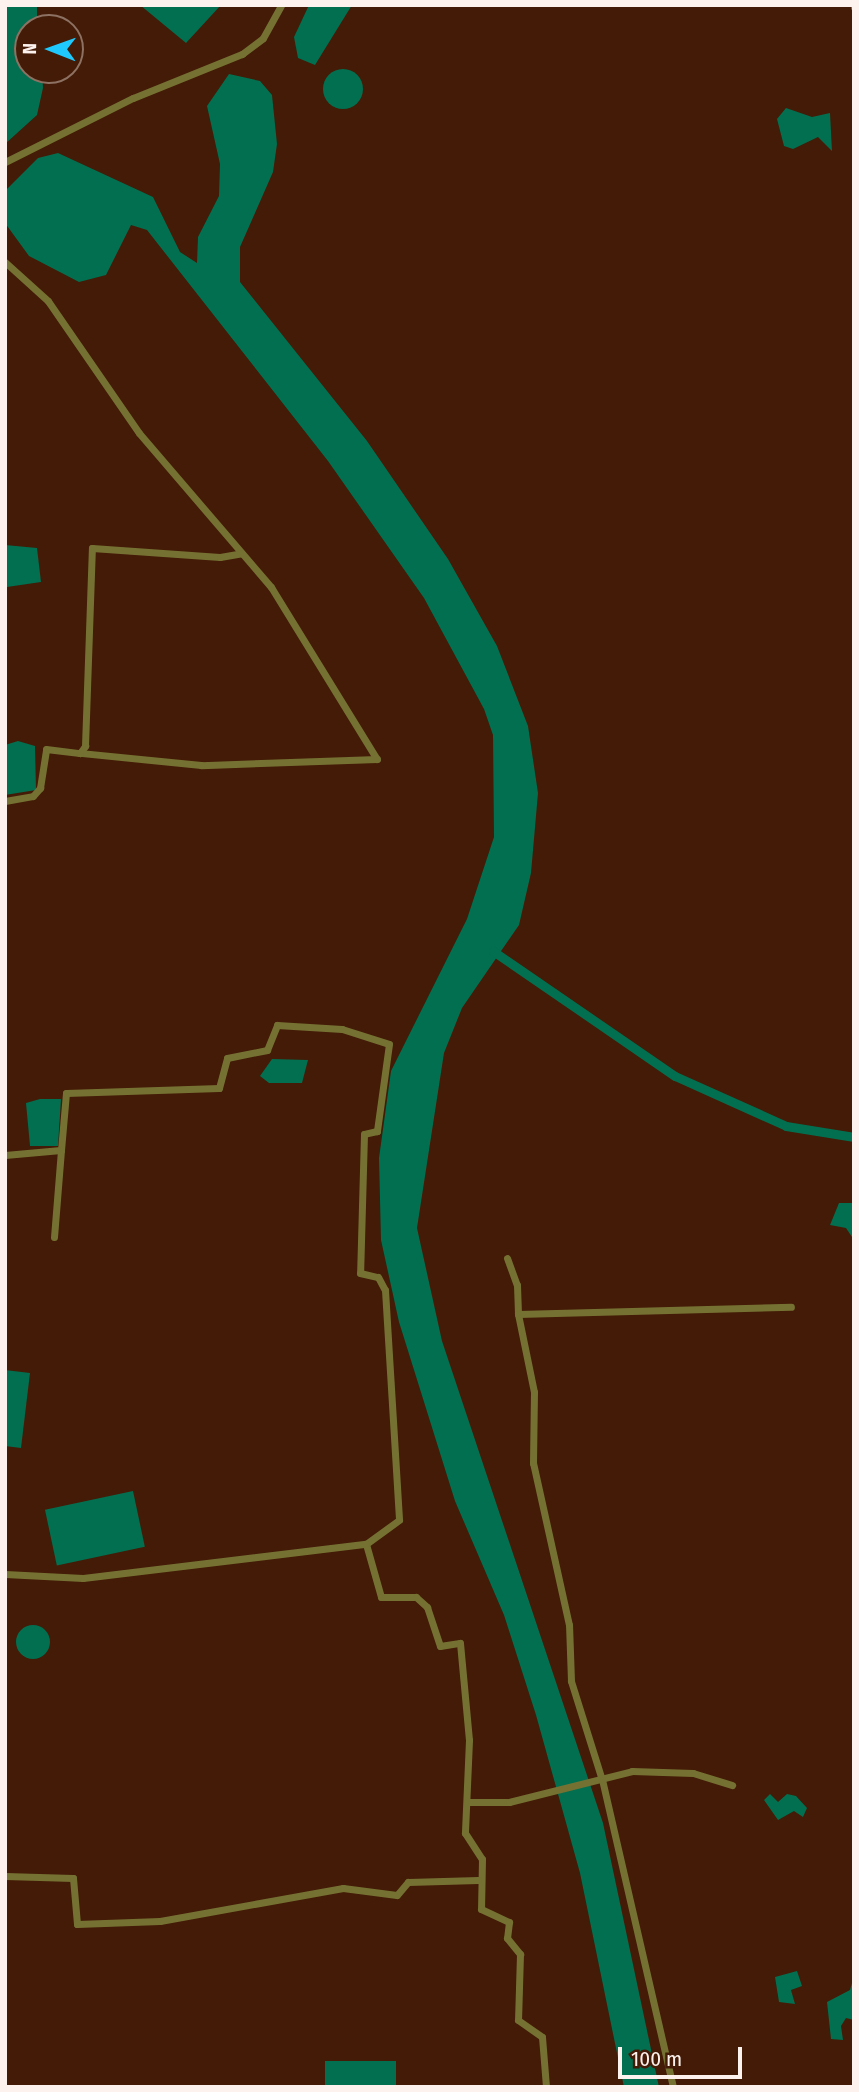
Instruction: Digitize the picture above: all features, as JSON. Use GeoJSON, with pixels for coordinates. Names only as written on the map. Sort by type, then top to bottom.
{"type":"FeatureCollection","features":[{"type":"Feature","properties":{"kind":"street"},"geometry":{"type":"LineString","coordinates":[[5,162],[133,98],[242,54],[263,38],[281,5]]}},
{"type":"Feature","properties":{"kind":"street"},"geometry":{"type":"LineString","coordinates":[[5,261],[47,301],[139,433],[271,587],[377,759],[201,765],[46,749],[40,788],[33,796],[5,801]]}},
{"type":"Feature","properties":{"kind":"street"},"geometry":{"type":"LineString","coordinates":[[80,753],[85,645],[94,611],[92,548],[220,557],[242,553]]}},
{"type":"Feature","properties":{"kind":"street"},"geometry":{"type":"LineString","coordinates":[[5,1574],[83,1578],[366,1544],[399,1520],[385,1290],[378,1277],[360,1273],[363,1134],[377,1130],[389,1044],[342,1028],[277,1025],[267,1050],[226,1058],[219,1088],[66,1093],[54,1237]]}},
{"type":"Feature","properties":{"kind":"street"},"geometry":{"type":"LineString","coordinates":[[5,1155],[61,1150]]}},
{"type":"Feature","properties":{"kind":"street"},"geometry":{"type":"LineString","coordinates":[[506,1258],[517,1285],[518,1314],[534,1392],[533,1463],[569,1625],[571,1681],[599,1781],[673,2087]]}},
{"type":"Feature","properties":{"kind":"street"},"geometry":{"type":"LineString","coordinates":[[518,1314],[791,1307]]}},
{"type":"Feature","properties":{"kind":"street"},"geometry":{"type":"LineString","coordinates":[[366,1544],[381,1597],[416,1597],[427,1606],[440,1646],[460,1643],[467,1666],[466,1833],[482,1859],[478,1880],[481,1909],[509,1922],[507,1938],[520,1954],[518,2020],[542,2037],[546,2087]]}},
{"type":"Feature","properties":{"kind":"street"},"geometry":{"type":"LineString","coordinates":[[467,1802],[544,1793],[662,1771],[732,1785]]}},
{"type":"Feature","properties":{"kind":"street"},"geometry":{"type":"LineString","coordinates":[[5,1876],[73,1878],[77,1924],[160,1921],[343,1888],[397,1895],[408,1882],[478,1880]]}},
{"type":"Feature","properties":{"kind":"shaded area"},"geometry":{"type":"Polygon","coordinates":[[[5,5],[37,5],[37,14],[14,14],[14,84],[43,84],[37,115],[5,144],[5,5]]]}},
{"type":"Feature","properties":{"kind":"shaded area"},"geometry":{"type":"Polygon","coordinates":[[[140,5],[221,5],[186,43],[140,5]]]}},
{"type":"Feature","properties":{"kind":"shaded area"},"geometry":{"type":"Polygon","coordinates":[[[309,5],[352,5],[315,65],[298,58],[294,37],[309,5]]]}},
{"type":"Feature","properties":{"kind":"shaded area"},"geometry":{"type":"Polygon","coordinates":[[[343,69],[351,70],[357,75],[362,81],[362,97],[357,103],[351,108],[343,109],[335,108],[329,103],[324,97],[323,89],[324,81],[329,75],[335,70],[343,69]]]}},
{"type":"Feature","properties":{"kind":"shaded area"},"geometry":{"type":"Polygon","coordinates":[[[229,74],[260,81],[272,95],[277,144],[273,172],[240,247],[240,282],[367,441],[448,559],[497,646],[528,726],[538,793],[531,873],[519,925],[462,1008],[444,1053],[417,1228],[442,1341],[603,1823],[659,2087],[624,2087],[580,1873],[536,1715],[504,1615],[455,1501],[399,1322],[381,1240],[379,1158],[391,1071],[467,919],[494,837],[493,735],[484,709],[424,598],[328,461],[147,230],[131,225],[106,275],[79,282],[29,256],[5,223],[5,191],[38,158],[58,153],[153,197],[180,252],[197,263],[198,237],[219,196],[220,164],[207,106],[229,74]]]}},
{"type":"Feature","properties":{"kind":"shaded area"},"geometry":{"type":"Polygon","coordinates":[[[786,108],[812,117],[830,113],[832,151],[818,137],[793,149],[784,146],[777,119],[786,108]]]}},
{"type":"Feature","properties":{"kind":"shaded area"},"geometry":{"type":"Polygon","coordinates":[[[5,545],[37,548],[41,582],[7,587],[5,545]]]}},
{"type":"Feature","properties":{"kind":"shaded area"},"geometry":{"type":"Polygon","coordinates":[[[18,741],[35,746],[36,790],[5,795],[5,745],[18,741]]]}},
{"type":"Feature","properties":{"kind":"shaded area"},"geometry":{"type":"Polygon","coordinates":[[[272,1059],[308,1060],[302,1083],[269,1083],[260,1076],[272,1059]]]}},
{"type":"Feature","properties":{"kind":"shaded area"},"geometry":{"type":"Polygon","coordinates":[[[40,1099],[61,1099],[58,1146],[30,1146],[26,1103],[40,1099]]]}},
{"type":"Feature","properties":{"kind":"shaded area"},"geometry":{"type":"Polygon","coordinates":[[[839,1203],[854,1203],[854,1240],[846,1228],[830,1225],[839,1203]]]}},
{"type":"Feature","properties":{"kind":"shaded area"},"geometry":{"type":"Polygon","coordinates":[[[5,1370],[30,1373],[21,1448],[5,1446],[5,1370]]]}},
{"type":"Feature","properties":{"kind":"shaded area"},"geometry":{"type":"Polygon","coordinates":[[[133,1491],[145,1547],[57,1565],[45,1510],[133,1491]]]}},
{"type":"Feature","properties":{"kind":"shaded area"},"geometry":{"type":"Polygon","coordinates":[[[33,1625],[45,1630],[50,1642],[45,1654],[33,1659],[21,1654],[16,1642],[21,1630],[33,1625]]]}},
{"type":"Feature","properties":{"kind":"shaded area"},"geometry":{"type":"Polygon","coordinates":[[[770,1794],[778,1802],[787,1794],[796,1796],[807,1808],[803,1817],[794,1811],[778,1820],[764,1800],[770,1794]]]}},
{"type":"Feature","properties":{"kind":"shaded area"},"geometry":{"type":"Polygon","coordinates":[[[797,1971],[802,1986],[791,1990],[795,2004],[779,2002],[775,1977],[797,1971]]]}},
{"type":"Feature","properties":{"kind":"shaded area"},"geometry":{"type":"Polygon","coordinates":[[[854,1976],[854,2020],[846,2018],[841,2026],[843,2040],[831,2039],[827,2002],[850,1990],[854,1976]]]}},
{"type":"Feature","properties":{"kind":"shaded area"},"geometry":{"type":"Polygon","coordinates":[[[325,2061],[396,2061],[396,2087],[325,2087],[325,2061]]]}},
{"type":"Feature","properties":{"kind":"waterway"},"geometry":{"type":"LineString","coordinates":[[493,951],[675,1076],[786,1126],[854,1137]]}}]}
